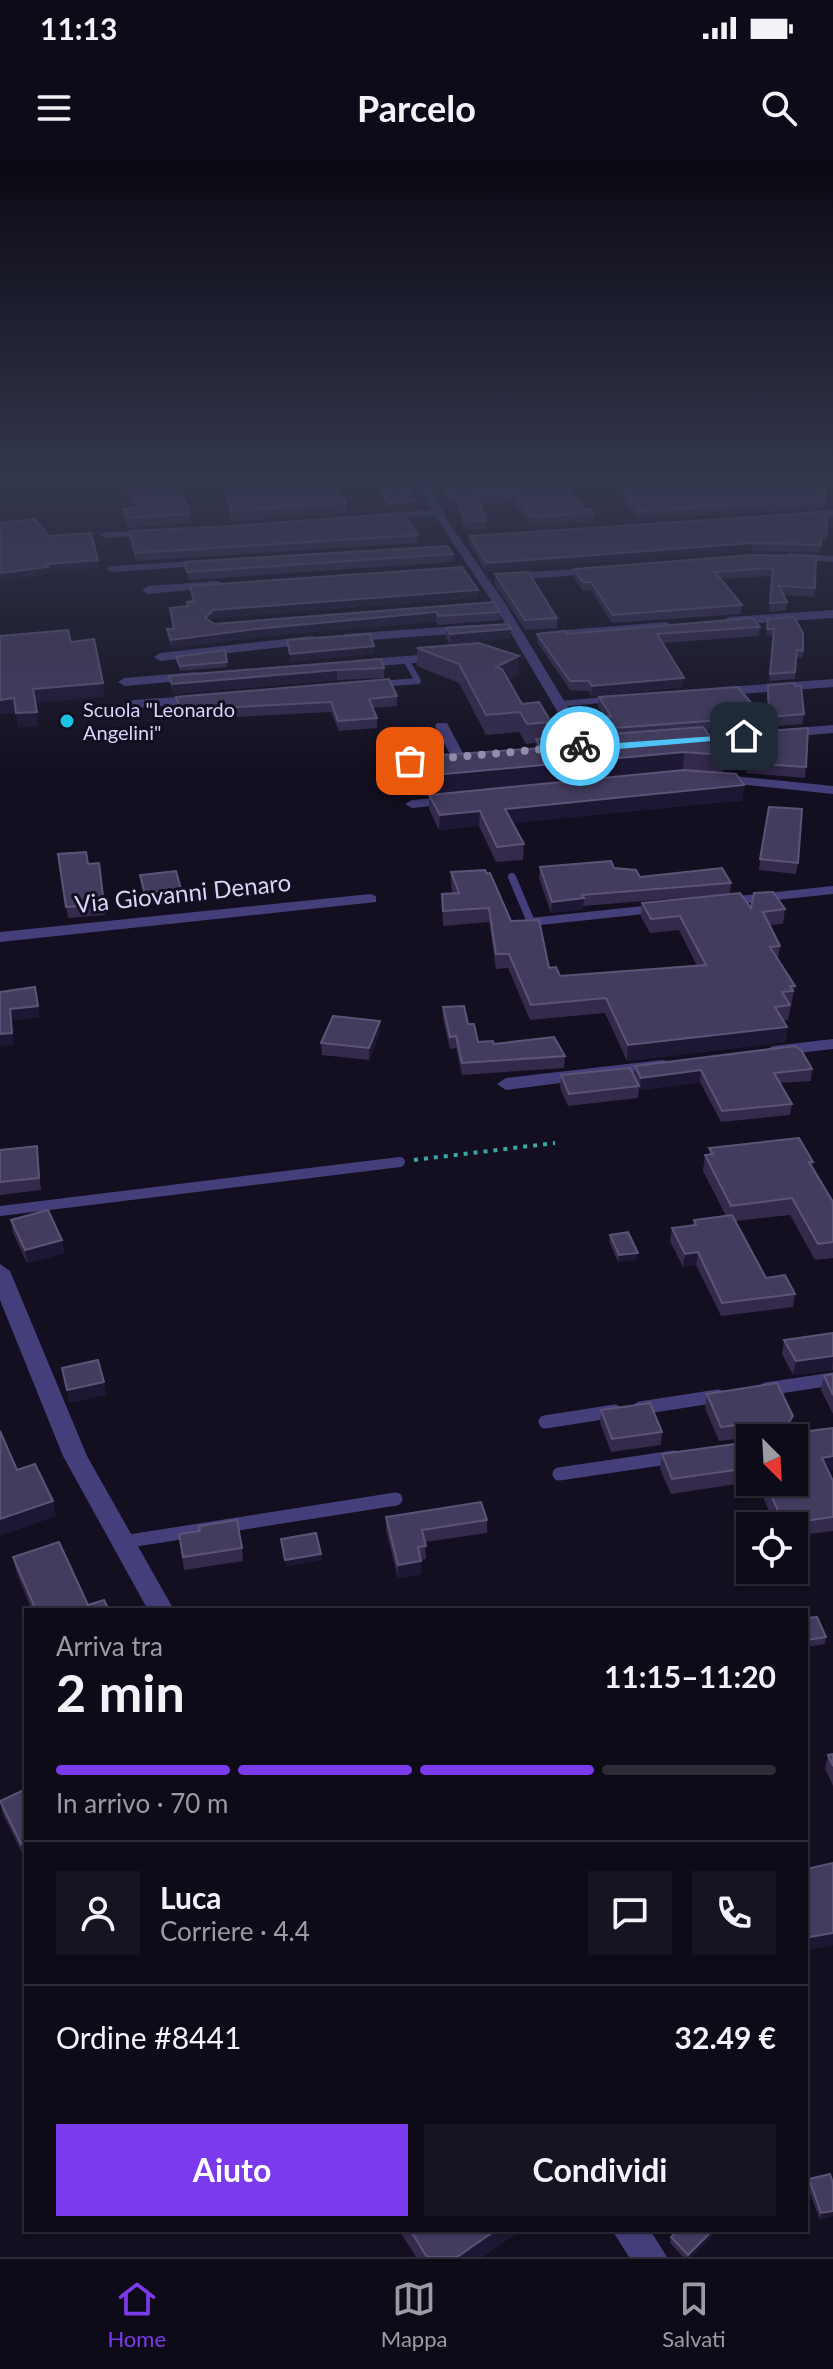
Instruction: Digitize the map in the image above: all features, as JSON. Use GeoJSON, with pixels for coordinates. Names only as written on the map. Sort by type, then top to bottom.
{"type":"FeatureCollection","features":[{"type":"Feature","properties":{"kind":"street"},"geometry":{"type":"LineString","coordinates":[[500,577],[483,578],[585,746]]}},
{"type":"Feature","properties":{"kind":"street"},"geometry":{"type":"LineString","coordinates":[[148,590],[225,584]]}},
{"type":"Feature","properties":{"kind":"street"},"geometry":{"type":"LineString","coordinates":[[483,604],[499,603]]}},
{"type":"Feature","properties":{"kind":"street"},"geometry":{"type":"LineString","coordinates":[[707,623],[833,614]]}},
{"type":"Feature","properties":{"kind":"street"},"geometry":{"type":"LineString","coordinates":[[498,627],[516,632],[675,625]]}},
{"type":"Feature","properties":{"kind":"street"},"geometry":{"type":"LineString","coordinates":[[160,657],[257,644],[483,628]]}},
{"type":"Feature","properties":{"kind":"street"},"geometry":{"type":"LineString","coordinates":[[513,652],[528,651]]}},
{"type":"Feature","properties":{"kind":"street"},"geometry":{"type":"LineString","coordinates":[[347,665],[452,657]]}},
{"type":"Feature","properties":{"kind":"street"},"geometry":{"type":"LineString","coordinates":[[125,682],[213,675]]}},
{"type":"Feature","properties":{"kind":"street"},"geometry":{"type":"LineString","coordinates":[[701,693],[833,683]]}},
{"type":"Feature","properties":{"kind":"street"},"geometry":{"type":"LineString","coordinates":[[559,704],[639,697]]}},
{"type":"Feature","properties":{"kind":"street"},"geometry":{"type":"LineString","coordinates":[[442,726],[458,757]]}},
{"type":"Feature","properties":{"kind":"street"},"geometry":{"type":"LineString","coordinates":[[674,742],[833,729]]}},
{"type":"Feature","properties":{"kind":"street"},"geometry":{"type":"LineString","coordinates":[[569,747],[611,747]]}},
{"type":"Feature","properties":{"kind":"street"},"geometry":{"type":"LineString","coordinates":[[386,763],[474,755]]}},
{"type":"Feature","properties":{"kind":"street"},"geometry":{"type":"LineString","coordinates":[[697,777],[833,790]]}},
{"type":"Feature","properties":{"kind":"street"},"geometry":{"type":"LineString","coordinates":[[412,804],[472,798]]}},
{"type":"Feature","properties":{"kind":"street","name":"Via Giovanni Denaro"},"geometry":{"type":"LineString","coordinates":[[0,937],[370,899]]}},
{"type":"Feature","properties":{"kind":"street"},"geometry":{"type":"LineString","coordinates":[[755,1053],[833,1044]]}},
{"type":"Feature","properties":{"kind":"street"},"geometry":{"type":"LineString","coordinates":[[506,1084],[677,1063]]}},
{"type":"Feature","properties":{"kind":"street"},"geometry":{"type":"LineString","coordinates":[[0,1271],[75,1456],[160,1608]]}},
{"type":"Feature","properties":{"kind":"street"},"geometry":{"type":"LineString","coordinates":[[631,2232],[650,2257]]}},
{"type":"Feature","properties":{"kind":"lane"},"geometry":{"type":"LineString","coordinates":[[371,685],[418,681],[406,660]]}},
{"type":"Feature","properties":{"kind":"lane"},"geometry":{"type":"LineString","coordinates":[[134,704],[197,699]]}},
{"type":"Feature","properties":{"kind":"lane"},"geometry":{"type":"LineString","coordinates":[[512,877],[531,922],[658,908]]}},
{"type":"Feature","properties":{"kind":"lane"},"geometry":{"type":"LineString","coordinates":[[722,902],[833,890]]}},
{"type":"Feature","properties":{"kind":"lane"},"geometry":{"type":"LineString","coordinates":[[0,1211],[400,1162]]}},
{"type":"Feature","properties":{"kind":"lane"},"geometry":{"type":"LineString","coordinates":[[757,1390],[833,1379]]}},
{"type":"Feature","properties":{"kind":"lane"},"geometry":{"type":"LineString","coordinates":[[545,1422],[727,1395]]}},
{"type":"Feature","properties":{"kind":"lane"},"geometry":{"type":"LineString","coordinates":[[559,1474],[691,1454]]}},
{"type":"Feature","properties":{"kind":"lane"},"geometry":{"type":"LineString","coordinates":[[123,1542],[396,1499]]}},
{"type":"Feature","properties":{"kind":"path"},"geometry":{"type":"LineString","coordinates":[[400,1162],[555,1143]]}},
{"type":"Feature","properties":{"kind":"building"},"geometry":{"type":"Polygon","coordinates":[[[321,577],[469,577],[478,590],[213,610],[205,618],[214,624],[494,602],[500,612],[439,616],[436,612],[171,640],[167,629],[174,629],[170,608],[188,606],[187,602],[194,601],[190,586],[321,577]]]}},
{"type":"Feature","properties":{"kind":"building"},"geometry":{"type":"Polygon","coordinates":[[[497,577],[531,577],[557,618],[525,620],[497,577]]]}},
{"type":"Feature","properties":{"kind":"building"},"geometry":{"type":"Polygon","coordinates":[[[579,577],[719,577],[742,605],[613,615],[591,582],[583,582],[579,577]]]}},
{"type":"Feature","properties":{"kind":"building"},"geometry":{"type":"Polygon","coordinates":[[[772,577],[815,577],[815,588],[779,586],[787,602],[770,603],[772,577]]]}},
{"type":"Feature","properties":{"kind":"building"},"geometry":{"type":"Polygon","coordinates":[[[794,617],[803,633],[803,651],[797,650],[795,672],[770,674],[774,629],[767,629],[768,619],[794,617]]]}},
{"type":"Feature","properties":{"kind":"building"},"geometry":{"type":"Polygon","coordinates":[[[752,618],[760,627],[657,634],[684,678],[592,686],[589,681],[570,681],[537,634],[565,631],[567,634],[752,618]]]}},
{"type":"Feature","properties":{"kind":"building"},"geometry":{"type":"Polygon","coordinates":[[[508,624],[511,629],[450,634],[446,628],[508,624]]]}},
{"type":"Feature","properties":{"kind":"building"},"geometry":{"type":"Polygon","coordinates":[[[68,630],[71,642],[94,639],[103,683],[33,689],[37,712],[16,713],[14,698],[0,700],[0,636],[68,630]]]}},
{"type":"Feature","properties":{"kind":"building"},"geometry":{"type":"Polygon","coordinates":[[[370,634],[374,646],[290,654],[287,640],[370,634]]]}},
{"type":"Feature","properties":{"kind":"building"},"geometry":{"type":"Polygon","coordinates":[[[479,643],[519,656],[496,667],[502,669],[522,704],[539,702],[551,722],[527,724],[520,712],[486,715],[459,664],[417,648],[479,643]]]}},
{"type":"Feature","properties":{"kind":"building"},"geometry":{"type":"Polygon","coordinates":[[[225,650],[227,662],[180,666],[176,657],[225,650]]]}},
{"type":"Feature","properties":{"kind":"building"},"geometry":{"type":"Polygon","coordinates":[[[381,659],[384,668],[172,684],[169,676],[381,659]]]}},
{"type":"Feature","properties":{"kind":"building"},"geometry":{"type":"Polygon","coordinates":[[[389,679],[397,696],[369,699],[377,718],[338,721],[331,702],[180,710],[176,697],[389,679]]]}},
{"type":"Feature","properties":{"kind":"building"},"geometry":{"type":"Polygon","coordinates":[[[795,683],[795,686],[801,686],[804,714],[769,717],[768,685],[795,683]]]}},
{"type":"Feature","properties":{"kind":"building"},"geometry":{"type":"Polygon","coordinates":[[[738,687],[763,717],[600,729],[592,718],[611,716],[599,697],[738,687]]]}},
{"type":"Feature","properties":{"kind":"building"},"geometry":{"type":"Polygon","coordinates":[[[703,727],[725,755],[684,752],[423,776],[413,757],[541,748],[536,739],[559,738],[562,742],[612,737],[610,734],[703,727]]]}},
{"type":"Feature","properties":{"kind":"building"},"geometry":{"type":"Polygon","coordinates":[[[808,728],[806,767],[747,763],[750,732],[808,728]]]}},
{"type":"Feature","properties":{"kind":"building"},"geometry":{"type":"Polygon","coordinates":[[[684,770],[736,774],[744,785],[505,809],[524,844],[497,847],[480,811],[440,815],[429,795],[684,770]]]}},
{"type":"Feature","properties":{"kind":"building"},"geometry":{"type":"Polygon","coordinates":[[[769,807],[802,809],[798,863],[760,859],[769,807]]]}},
{"type":"Feature","properties":{"kind":"building"},"geometry":{"type":"Polygon","coordinates":[[[86,852],[88,864],[99,863],[104,904],[66,907],[58,854],[86,852]]]}},
{"type":"Feature","properties":{"kind":"building"},"geometry":{"type":"Polygon","coordinates":[[[611,861],[614,868],[636,870],[640,877],[722,868],[731,883],[582,895],[584,898],[552,902],[540,867],[611,861]]]}},
{"type":"Feature","properties":{"kind":"building"},"geometry":{"type":"Polygon","coordinates":[[[485,870],[487,874],[490,873],[511,921],[539,920],[549,968],[556,967],[560,976],[706,965],[680,916],[651,919],[642,903],[740,893],[751,908],[754,893],[773,892],[785,909],[763,912],[780,946],[770,947],[795,986],[790,986],[793,991],[782,992],[790,1005],[775,1007],[787,1027],[628,1045],[606,998],[531,1005],[509,954],[496,954],[489,908],[443,911],[442,894],[459,893],[451,872],[485,870]]]}},
{"type":"Feature","properties":{"kind":"building"},"geometry":{"type":"Polygon","coordinates":[[[176,871],[181,889],[145,893],[140,875],[176,871]]]}},
{"type":"Feature","properties":{"kind":"building"},"geometry":{"type":"Polygon","coordinates":[[[35,987],[38,1006],[10,1009],[12,1033],[0,1034],[0,992],[35,987]]]}},
{"type":"Feature","properties":{"kind":"building"},"geometry":{"type":"Polygon","coordinates":[[[464,1006],[468,1024],[474,1024],[478,1042],[493,1041],[494,1044],[554,1037],[565,1056],[462,1063],[456,1036],[450,1037],[443,1007],[464,1006]]]}},
{"type":"Feature","properties":{"kind":"building"},"geometry":{"type":"Polygon","coordinates":[[[333,1016],[380,1021],[369,1048],[321,1043],[333,1016]]]}},
{"type":"Feature","properties":{"kind":"building"},"geometry":{"type":"Polygon","coordinates":[[[795,1046],[801,1050],[812,1069],[774,1073],[792,1104],[722,1111],[701,1070],[641,1078],[635,1066],[795,1046]]]}},
{"type":"Feature","properties":{"kind":"building"},"geometry":{"type":"Polygon","coordinates":[[[630,1068],[639,1086],[569,1094],[561,1075],[630,1068]]]}},
{"type":"Feature","properties":{"kind":"building"},"geometry":{"type":"Polygon","coordinates":[[[799,1138],[813,1162],[809,1162],[833,1202],[833,1242],[818,1244],[792,1198],[731,1206],[705,1155],[713,1154],[709,1148],[799,1138]]]}},
{"type":"Feature","properties":{"kind":"building"},"geometry":{"type":"Polygon","coordinates":[[[37,1146],[39,1178],[0,1182],[0,1150],[37,1146]]]}},
{"type":"Feature","properties":{"kind":"building"},"geometry":{"type":"Polygon","coordinates":[[[48,1210],[62,1240],[25,1250],[11,1220],[48,1210]]]}},
{"type":"Feature","properties":{"kind":"building"},"geometry":{"type":"Polygon","coordinates":[[[732,1215],[766,1278],[785,1275],[795,1294],[722,1303],[698,1252],[685,1254],[672,1228],[696,1225],[694,1220],[732,1215]]]}},
{"type":"Feature","properties":{"kind":"building"},"geometry":{"type":"Polygon","coordinates":[[[628,1232],[638,1253],[619,1255],[610,1235],[628,1232]]]}},
{"type":"Feature","properties":{"kind":"building"},"geometry":{"type":"Polygon","coordinates":[[[833,1333],[833,1356],[796,1361],[784,1340],[833,1333]]]}},
{"type":"Feature","properties":{"kind":"building"},"geometry":{"type":"Polygon","coordinates":[[[98,1360],[104,1382],[67,1390],[62,1368],[98,1360]]]}},
{"type":"Feature","properties":{"kind":"building"},"geometry":{"type":"Polygon","coordinates":[[[833,1374],[833,1395],[824,1376],[833,1374]]]}},
{"type":"Feature","properties":{"kind":"building"},"geometry":{"type":"Polygon","coordinates":[[[777,1383],[793,1416],[788,1424],[755,1423],[721,1427],[707,1394],[777,1383]]]}},
{"type":"Feature","properties":{"kind":"building"},"geometry":{"type":"Polygon","coordinates":[[[650,1403],[662,1432],[612,1439],[601,1410],[650,1403]]]}},
{"type":"Feature","properties":{"kind":"building"},"geometry":{"type":"Polygon","coordinates":[[[833,1428],[833,1456],[822,1458],[833,1481],[833,1517],[808,1521],[808,1512],[779,1512],[771,1496],[808,1496],[808,1431],[833,1428]]]}},
{"type":"Feature","properties":{"kind":"building"},"geometry":{"type":"Polygon","coordinates":[[[0,1431],[17,1470],[35,1464],[53,1501],[0,1519],[0,1431]]]}},
{"type":"Feature","properties":{"kind":"building"},"geometry":{"type":"Polygon","coordinates":[[[736,1444],[736,1470],[672,1479],[662,1454],[736,1444]]]}},
{"type":"Feature","properties":{"kind":"building"},"geometry":{"type":"Polygon","coordinates":[[[481,1502],[487,1520],[422,1530],[426,1546],[418,1547],[421,1561],[398,1565],[386,1517],[481,1502]]]}},
{"type":"Feature","properties":{"kind":"building"},"geometry":{"type":"Polygon","coordinates":[[[237,1520],[242,1548],[183,1557],[179,1534],[200,1531],[199,1526],[237,1520]]]}},
{"type":"Feature","properties":{"kind":"building"},"geometry":{"type":"Polygon","coordinates":[[[316,1533],[321,1554],[285,1560],[281,1539],[316,1533]]]}},
{"type":"Feature","properties":{"kind":"building"},"geometry":{"type":"Polygon","coordinates":[[[59,1542],[88,1605],[104,1600],[108,1608],[35,1608],[13,1557],[59,1542]]]}},
{"type":"Feature","properties":{"kind":"building"},"geometry":{"type":"Polygon","coordinates":[[[817,1617],[826,1637],[808,1640],[808,1618],[817,1617]]]}},
{"type":"Feature","properties":{"kind":"building"},"geometry":{"type":"Polygon","coordinates":[[[24,1790],[24,1842],[21,1844],[0,1801],[24,1790]]]}},
{"type":"Feature","properties":{"kind":"building"},"geometry":{"type":"Polygon","coordinates":[[[833,1863],[833,1933],[810,1937],[808,1932],[808,1869],[833,1863]]]}},
{"type":"Feature","properties":{"kind":"building"},"geometry":{"type":"Polygon","coordinates":[[[830,2174],[833,2211],[821,2213],[809,2179],[830,2174]]]}},
{"type":"Feature","properties":{"kind":"building"},"geometry":{"type":"Polygon","coordinates":[[[411,2232],[493,2232],[457,2257],[427,2257],[411,2232]]]}},
{"type":"Feature","properties":{"kind":"building"},"geometry":{"type":"Polygon","coordinates":[[[676,2232],[711,2232],[688,2255],[671,2237],[676,2232]]]}},
{"type":"Feature","properties":{"kind":"way so far"},"geometry":{"type":"LineString","coordinates":[[410,761],[580,746]]}},
{"type":"Feature","properties":{"kind":"place","name":"Scuola \"Leonardo Angelini\""},"geometry":{"type":"Point","coordinates":[67,721]}},
{"type":"Feature","properties":{"kind":"route"},"geometry":{"type":"LineString","coordinates":[[580,746],[595,749],[744,736]]}}]}
